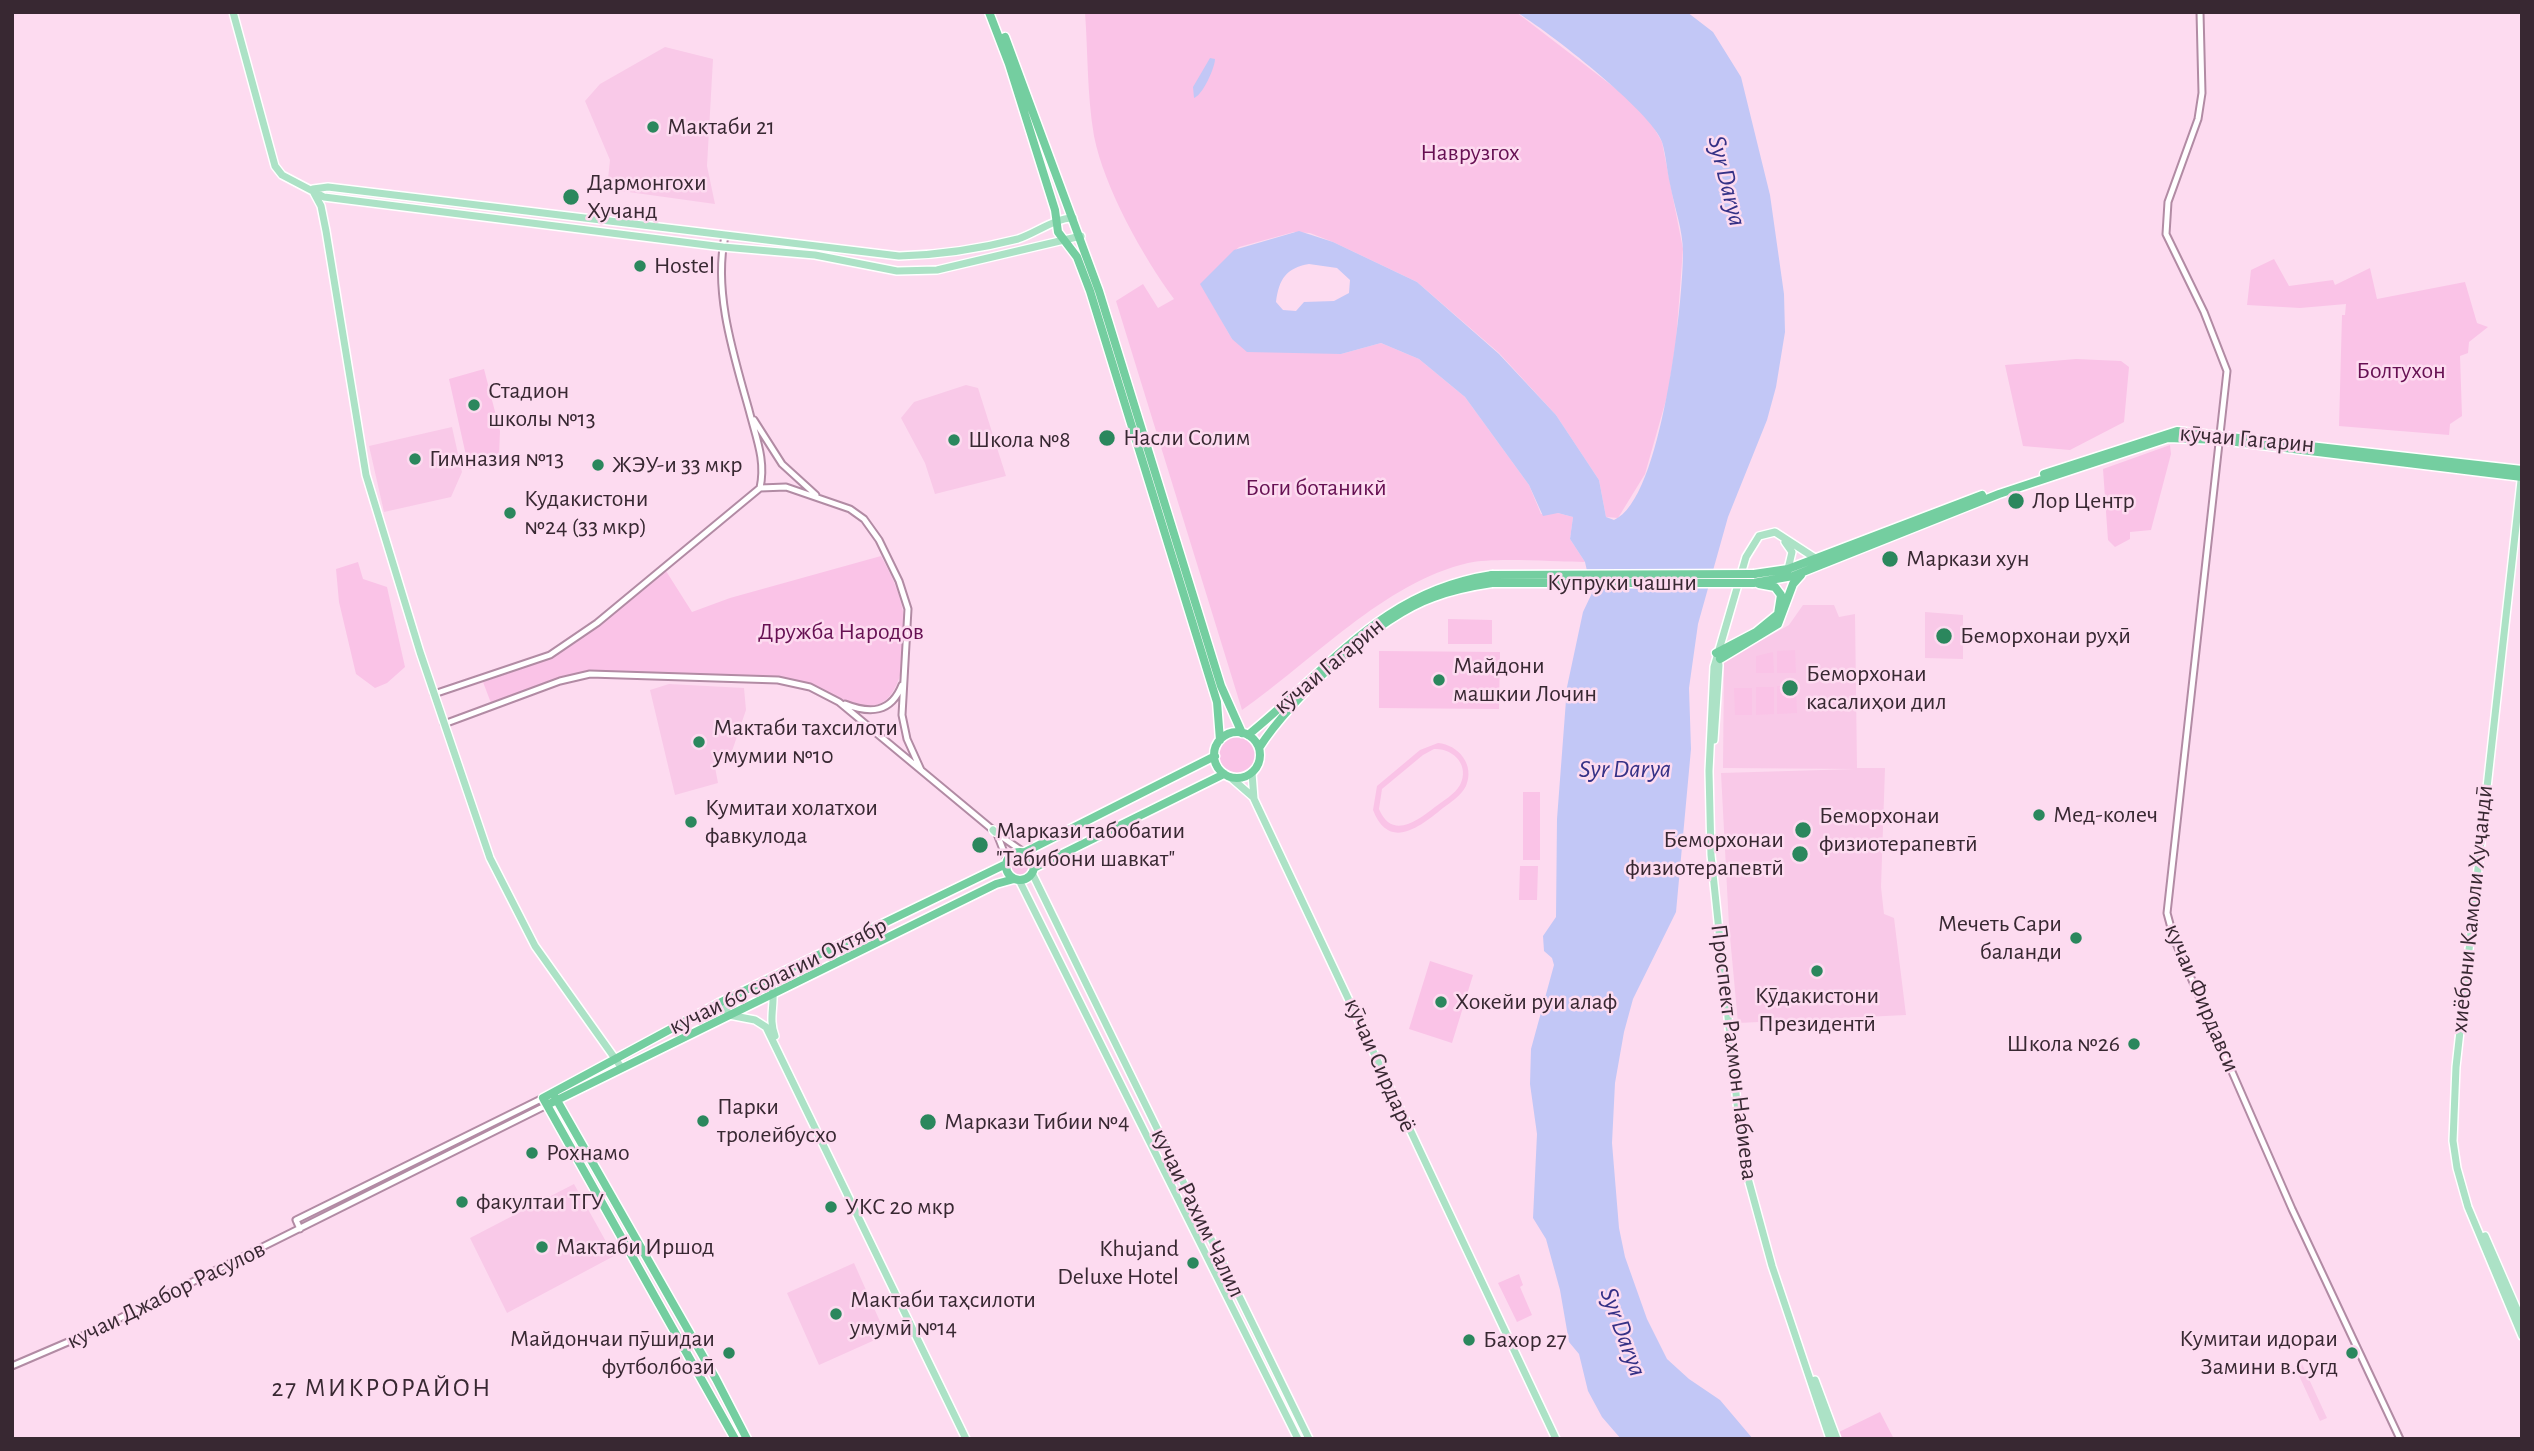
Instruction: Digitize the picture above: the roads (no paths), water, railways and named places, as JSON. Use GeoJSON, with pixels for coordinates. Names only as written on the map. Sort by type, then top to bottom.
{"type":"FeatureCollection","features":[{"type":"Feature","properties":{"kind":"highway"},"geometry":{"type":"LineString","coordinates":[[989,12],[1011,62],[1081,236],[1221,686],[1245,734],[1259,748],[1259,763],[1252,773],[1245,776],[1227,775],[1205,782],[1016,879],[1008,873],[1007,862],[1013,853],[1023,852],[1215,756],[1220,740],[1217,702],[1090,291],[1077,257],[1063,240],[1056,222],[1011,62],[995,12]]}},
{"type":"Feature","properties":{"kind":"highway","name":"кӯчаи Гагарин"},"geometry":{"type":"LineString","coordinates":[[1754,578],[1788,569],[1919,517],[2167,432],[2522,471]]}},
{"type":"Feature","properties":{"kind":"highway","name":"кӯчаи Гагарин"},"geometry":{"type":"LineString","coordinates":[[1754,578],[1793,576],[1999,494],[2176,437],[2221,437]]}},
{"type":"Feature","properties":{"kind":"highway"},"geometry":{"type":"LineString","coordinates":[[2221,437],[2369,459],[2521,477]]}},
{"type":"Feature","properties":{"kind":"highway"},"geometry":{"type":"LineString","coordinates":[[1719,654],[1778,624],[1793,584],[1806,570]]}},
{"type":"Feature","properties":{"kind":"highway"},"geometry":{"type":"LineString","coordinates":[[1719,654],[1772,622],[1778,614],[1781,594],[1775,587],[1754,578]]}},
{"type":"Feature","properties":{"kind":"highway","name":"Купруки чашни"},"geometry":{"type":"LineString","coordinates":[[1492,579],[1754,578]]}},
{"type":"Feature","properties":{"kind":"highway","name":"кӯчаи Гагарин"},"geometry":{"type":"LineString","coordinates":[[1245,734],[1335,654],[1398,607],[1432,589],[1492,579]]}},
{"type":"Feature","properties":{"kind":"highway","name":"кӯчаи Гагарин"},"geometry":{"type":"LineString","coordinates":[[1259,748],[1271,728],[1341,658],[1405,611],[1433,597],[1492,579]]}},
{"type":"Feature","properties":{"kind":"highway"},"geometry":{"type":"LineString","coordinates":[[1220,740],[1230,733],[1245,734]]}},
{"type":"Feature","properties":{"kind":"highway"},"geometry":{"type":"LineString","coordinates":[[1215,756],[1227,775]]}},
{"type":"Feature","properties":{"kind":"highway"},"geometry":{"type":"LineString","coordinates":[[1023,852],[1032,857],[1033,871]]}},
{"type":"Feature","properties":{"kind":"highway","name":"кучаи 60 солагии Октябр"},"geometry":{"type":"LineString","coordinates":[[555,1096],[615,1057],[1007,862]]}},
{"type":"Feature","properties":{"kind":"highway","name":"кучаи 60 солагии Октябр"},"geometry":{"type":"LineString","coordinates":[[555,1096],[776,994],[996,884],[1016,879]]}},
{"type":"Feature","properties":{"kind":"highway"},"geometry":{"type":"LineString","coordinates":[[873,928],[881,932],[881,941]]}},
{"type":"Feature","properties":{"kind":"highway"},"geometry":{"type":"LineString","coordinates":[[844,942],[843,951],[851,956]]}},
{"type":"Feature","properties":{"kind":"highway"},"geometry":{"type":"LineString","coordinates":[[735,1439],[545,1102],[555,1096],[716,1379],[747,1439]]}},
{"type":"Feature","properties":{"kind":"main road"},"geometry":{"type":"LineString","coordinates":[[233,12],[275,166],[282,175],[332,198],[723,247],[815,255],[897,271],[968,263],[1081,236]]}},
{"type":"Feature","properties":{"kind":"main road"},"geometry":{"type":"LineString","coordinates":[[312,189],[328,187],[355,190],[899,256],[925,255],[1016,239],[1056,222],[1073,218]]}},
{"type":"Feature","properties":{"kind":"main road"},"geometry":{"type":"LineString","coordinates":[[312,189],[321,206],[366,475],[444,724],[501,884],[557,980],[621,1067]]}},
{"type":"Feature","properties":{"kind":"main road"},"geometry":{"type":"LineString","coordinates":[[353,201],[355,190]]}},
{"type":"Feature","properties":{"kind":"main road"},"geometry":{"type":"LineString","coordinates":[[321,206],[332,198]]}},
{"type":"Feature","properties":{"kind":"main road","name":"хиёбони Камоли Хуҷандӣ"},"geometry":{"type":"LineString","coordinates":[[2522,471],[2456,1067],[2453,1142],[2465,1197],[2522,1336]]}},
{"type":"Feature","properties":{"kind":"main road","name":"хиёбони Камоли Хуҷандӣ"},"geometry":{"type":"LineString","coordinates":[[2522,505],[2461,1053],[2457,1140],[2469,1196],[2522,1321]]}},
{"type":"Feature","properties":{"kind":"main road"},"geometry":{"type":"LineString","coordinates":[[1719,654],[1753,542],[1759,536],[1774,533],[1819,557]]}},
{"type":"Feature","properties":{"kind":"main road"},"geometry":{"type":"LineString","coordinates":[[1719,654],[1749,558],[1756,545],[1769,536],[1788,545],[1792,552],[1788,569]]}},
{"type":"Feature","properties":{"kind":"main road","name":"Проспект Рахмон Набиева"},"geometry":{"type":"LineString","coordinates":[[1719,654],[1711,683],[1709,813],[1739,1130],[1747,1176],[1769,1256],[1830,1439]]}},
{"type":"Feature","properties":{"kind":"main road","name":"Проспект Рахмон Набиева"},"geometry":{"type":"LineString","coordinates":[[1719,654],[1713,813],[1742,1129],[1753,1183],[1776,1265],[1837,1439]]}},
{"type":"Feature","properties":{"kind":"main road"},"geometry":{"type":"LineString","coordinates":[[1252,773],[1254,799]]}},
{"type":"Feature","properties":{"kind":"main road"},"geometry":{"type":"LineString","coordinates":[[1227,775],[1254,799]]}},
{"type":"Feature","properties":{"kind":"main road","name":"кӯчаи Сирдарё"},"geometry":{"type":"LineString","coordinates":[[1254,799],[1556,1439]]}},
{"type":"Feature","properties":{"kind":"main road","name":"кучаи Рахим Чалил"},"geometry":{"type":"LineString","coordinates":[[1033,871],[1309,1439]]}},
{"type":"Feature","properties":{"kind":"main road","name":"кучаи Рахим Чалил"},"geometry":{"type":"LineString","coordinates":[[1016,879],[1298,1439]]}},
{"type":"Feature","properties":{"kind":"main road"},"geometry":{"type":"LineString","coordinates":[[769,981],[776,994],[770,1022],[787,1066]]}},
{"type":"Feature","properties":{"kind":"main road"},"geometry":{"type":"LineString","coordinates":[[723,1002],[729,1015],[755,1020],[765,1027],[787,1066],[966,1439]]}},
{"type":"Feature","properties":{"kind":"street","name":"кучаи Фирдавси"},"geometry":{"type":"LineString","coordinates":[[2200,12],[2202,93],[2198,119],[2168,202],[2166,233],[2224,359],[2227,371],[2167,913],[2174,939],[2292,1209],[2400,1439]]}},
{"type":"Feature","properties":{"kind":"street"},"geometry":{"type":"LineString","coordinates":[[725,236],[719,264],[744,394],[764,468],[760,488]]}},
{"type":"Feature","properties":{"kind":"street"},"geometry":{"type":"LineString","coordinates":[[744,394],[755,422],[782,464],[819,497]]}},
{"type":"Feature","properties":{"kind":"street"},"geometry":{"type":"LineString","coordinates":[[434,694],[551,655],[586,631],[760,488],[778,486],[819,497],[857,512],[879,540],[908,608],[903,725],[921,770]]}},
{"type":"Feature","properties":{"kind":"street"},"geometry":{"type":"LineString","coordinates":[[444,724],[560,681],[590,674],[778,680],[810,687],[859,709],[878,710],[894,703],[904,679]]}},
{"type":"Feature","properties":{"kind":"street"},"geometry":{"type":"LineString","coordinates":[[839,702],[1023,852]]}},
{"type":"Feature","properties":{"kind":"street"},"geometry":{"type":"LineString","coordinates":[[994,831],[1007,862]]}},
{"type":"Feature","properties":{"kind":"street"},"geometry":{"type":"LineString","coordinates":[[300,1228],[296,1220],[464,1136],[545,1102]]}},
{"type":"Feature","properties":{"kind":"street","name":"кучаи Джабор Расулов"},"geometry":{"type":"LineString","coordinates":[[12,1366],[31,1361],[496,1132],[545,1102]]}},
{"type":"Feature","properties":{"kind":"street"},"geometry":{"type":"LineString","coordinates":[[492,1123],[496,1132]]}},
{"type":"Feature","properties":{"kind":"street"},"geometry":{"type":"LineString","coordinates":[[464,1136],[468,1145]]}},
{"type":"Feature","properties":{"kind":"water","name":"Syr Darya"},"geometry":{"type":"Polygon","coordinates":[[[1516,12],[1687,12],[1713,32],[1741,77],[1770,195],[1784,294],[1785,332],[1776,387],[1767,420],[1728,517],[1698,624],[1689,688],[1691,749],[1676,912],[1633,999],[1615,1083],[1612,1143],[1619,1228],[1625,1257],[1647,1319],[1667,1359],[1689,1379],[1720,1400],[1753,1439],[1621,1439],[1602,1417],[1588,1391],[1579,1354],[1569,1342],[1560,1290],[1546,1239],[1533,1218],[1537,1134],[1530,1084],[1531,1049],[1554,965],[1552,958],[1544,951],[1543,936],[1556,917],[1557,819],[1567,687],[1583,612],[1592,593],[1585,562],[1570,539],[1573,517],[1558,513],[1543,516],[1529,485],[1465,397],[1419,359],[1381,343],[1341,354],[1247,352],[1232,339],[1200,284],[1234,250],[1299,231],[1333,242],[1417,282],[1499,354],[1556,415],[1599,480],[1606,517],[1614,520],[1631,505],[1645,477],[1657,440],[1679,312],[1682,235],[1662,142],[1654,129],[1620,92],[1516,12]],[[1309,264],[1295,268],[1282,281],[1276,302],[1283,310],[1296,311],[1304,302],[1334,301],[1349,293],[1350,280],[1337,268],[1309,264]]]}},
{"type":"Feature","properties":{"kind":"water"},"geometry":{"type":"Polygon","coordinates":[[[1210,58],[1215,59],[1210,75],[1201,92],[1194,98],[1193,87],[1210,58]]]}},
{"type":"Feature","properties":{"kind":"place","name":"Мактаби 21"},"geometry":{"type":"Point","coordinates":[653,127]}},
{"type":"Feature","properties":{"kind":"place","name":"Дармонгохи Хучанд"},"geometry":{"type":"Point","coordinates":[571,197]}},
{"type":"Feature","properties":{"kind":"place","name":"Hostel"},"geometry":{"type":"Point","coordinates":[640,266]}},
{"type":"Feature","properties":{"kind":"place","name":"Стадион школы №13"},"geometry":{"type":"Point","coordinates":[474,405]}},
{"type":"Feature","properties":{"kind":"place","name":"Насли Солим"},"geometry":{"type":"Point","coordinates":[1107,438]}},
{"type":"Feature","properties":{"kind":"place","name":"Школа №8"},"geometry":{"type":"Point","coordinates":[954,440]}},
{"type":"Feature","properties":{"kind":"place","name":"Гимназия №13"},"geometry":{"type":"Point","coordinates":[415,459]}},
{"type":"Feature","properties":{"kind":"place","name":"ЖЭУ-и 33 мкр"},"geometry":{"type":"Point","coordinates":[598,465]}},
{"type":"Feature","properties":{"kind":"place","name":"Лор Центр"},"geometry":{"type":"Point","coordinates":[2016,501]}},
{"type":"Feature","properties":{"kind":"place","name":"Кудакистони №24 (33 мкр)"},"geometry":{"type":"Point","coordinates":[510,513]}},
{"type":"Feature","properties":{"kind":"place","name":"Маркази хун"},"geometry":{"type":"Point","coordinates":[1890,559]}},
{"type":"Feature","properties":{"kind":"place","name":"Беморхонаи руҳӣ"},"geometry":{"type":"Point","coordinates":[1944,636]}},
{"type":"Feature","properties":{"kind":"place","name":"Майдони машкии Лочин"},"geometry":{"type":"Point","coordinates":[1439,680]}},
{"type":"Feature","properties":{"kind":"place","name":"Беморхонаи касалиҳои дил"},"geometry":{"type":"Point","coordinates":[1790,688]}},
{"type":"Feature","properties":{"kind":"place","name":"Мактаби тахсилоти умумии №10"},"geometry":{"type":"Point","coordinates":[699,742]}},
{"type":"Feature","properties":{"kind":"place","name":"Мед-колеч"},"geometry":{"type":"Point","coordinates":[2039,815]}},
{"type":"Feature","properties":{"kind":"place","name":"Кумитаи холатхои фавкулода"},"geometry":{"type":"Point","coordinates":[691,822]}},
{"type":"Feature","properties":{"kind":"place","name":"Беморхонаи физиотерапевтӣ"},"geometry":{"type":"Point","coordinates":[1803,830]}},
{"type":"Feature","properties":{"kind":"place","name":"Маркази табобатии \"Табибони шавкат\""},"geometry":{"type":"Point","coordinates":[980,845]}},
{"type":"Feature","properties":{"kind":"place","name":"Беморхонаи физиотерапевтй"},"geometry":{"type":"Point","coordinates":[1800,854]}},
{"type":"Feature","properties":{"kind":"place","name":"Мечеть Сари баланди"},"geometry":{"type":"Point","coordinates":[2076,938]}},
{"type":"Feature","properties":{"kind":"place","name":"Кӯдакистони Президентӣ"},"geometry":{"type":"Point","coordinates":[1817,971]}},
{"type":"Feature","properties":{"kind":"place","name":"Хокейи руи алаф"},"geometry":{"type":"Point","coordinates":[1441,1002]}},
{"type":"Feature","properties":{"kind":"place","name":"Школа №26"},"geometry":{"type":"Point","coordinates":[2134,1044]}},
{"type":"Feature","properties":{"kind":"place","name":"Парки тролейбусхо"},"geometry":{"type":"Point","coordinates":[703,1121]}},
{"type":"Feature","properties":{"kind":"place","name":"Маркази Тибии №4"},"geometry":{"type":"Point","coordinates":[928,1122]}},
{"type":"Feature","properties":{"kind":"place","name":"Рохнамо"},"geometry":{"type":"Point","coordinates":[532,1153]}},
{"type":"Feature","properties":{"kind":"place","name":"факултаи ТГУ"},"geometry":{"type":"Point","coordinates":[462,1202]}},
{"type":"Feature","properties":{"kind":"place","name":"УКС 20 мкр"},"geometry":{"type":"Point","coordinates":[831,1207]}},
{"type":"Feature","properties":{"kind":"place","name":"Мактаби Иршод"},"geometry":{"type":"Point","coordinates":[542,1247]}},
{"type":"Feature","properties":{"kind":"place","name":"Khujand Deluxe Hotel"},"geometry":{"type":"Point","coordinates":[1193,1263]}},
{"type":"Feature","properties":{"kind":"place","name":"Мактаби таҳсилоти умумӣ №14"},"geometry":{"type":"Point","coordinates":[836,1314]}},
{"type":"Feature","properties":{"kind":"place","name":"Бахор 27"},"geometry":{"type":"Point","coordinates":[1469,1340]}},
{"type":"Feature","properties":{"kind":"place","name":"Майдончаи пӯшидаи футболбозӣ"},"geometry":{"type":"Point","coordinates":[729,1353]}},
{"type":"Feature","properties":{"kind":"place","name":"Кумитаи идораи Замини в.Сугд"},"geometry":{"type":"Point","coordinates":[2352,1353]}},
{"type":"Feature","properties":{"kind":"district","name":"27 МИКРОРАЙОН"},"geometry":{"type":"Point","coordinates":[382,1388]}},
{"type":"Feature","properties":{"kind":"park label","name":"Наврузгох"},"geometry":{"type":"Point","coordinates":[1470,153]}},
{"type":"Feature","properties":{"kind":"park label","name":"Болтухон"},"geometry":{"type":"Point","coordinates":[2401,371]}},
{"type":"Feature","properties":{"kind":"park label","name":"Боги ботаникй"},"geometry":{"type":"Point","coordinates":[1316,488]}},
{"type":"Feature","properties":{"kind":"park label","name":"Дружба Народов"},"geometry":{"type":"Point","coordinates":[841,632]}}]}
